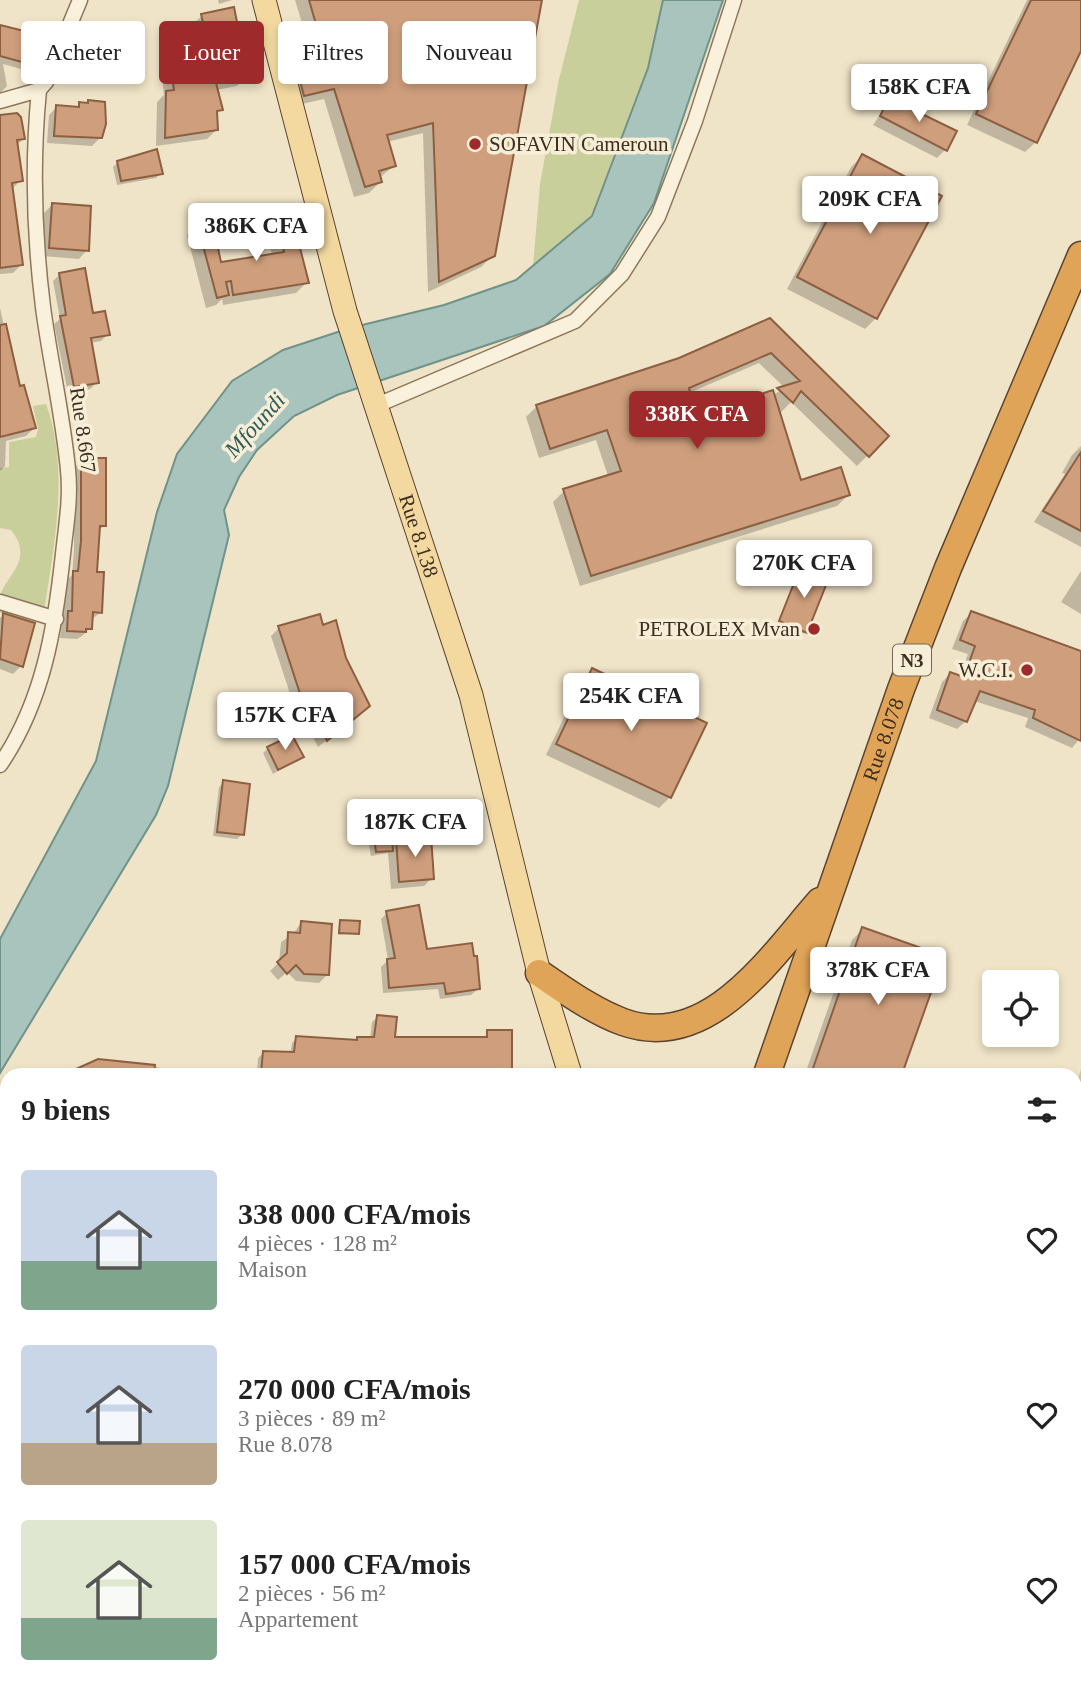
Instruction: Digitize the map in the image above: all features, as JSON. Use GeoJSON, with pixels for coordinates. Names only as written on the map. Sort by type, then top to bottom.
{"type":"FeatureCollection","features":[{"type":"Feature","properties":{"kind":"highway","name":"Rue 8.078"},"geometry":{"type":"LineString","coordinates":[[769,1068],[901,689],[948,568],[1081,256]]}},
{"type":"Feature","properties":{"kind":"highway"},"geometry":{"type":"LineString","coordinates":[[539,973],[587,1004],[625,1023],[659,1028],[695,1020],[718,1010],[754,976],[830,889]]}},
{"type":"Feature","properties":{"kind":"main road","name":"Rue 8.138"},"geometry":{"type":"LineString","coordinates":[[264,0],[345,311],[471,695],[539,973],[568,1068]]}},
{"type":"Feature","properties":{"kind":"main road"},"geometry":{"type":"LineString","coordinates":[[550,1011],[554,1068]]}},
{"type":"Feature","properties":{"kind":"street"},"geometry":{"type":"LineString","coordinates":[[0,101],[38,90],[46,82],[80,0]]}},
{"type":"Feature","properties":{"kind":"street"},"geometry":{"type":"LineString","coordinates":[[374,400],[575,321],[622,274],[658,217],[695,121],[734,0]]}},
{"type":"Feature","properties":{"kind":"street","name":"Rue 8.667"},"geometry":{"type":"LineString","coordinates":[[0,765],[15,743],[32,705],[56,619],[70,496],[65,444],[43,307],[34,212],[38,90]]}},
{"type":"Feature","properties":{"kind":"street"},"geometry":{"type":"LineString","coordinates":[[0,602],[56,619]]}},
{"type":"Feature","properties":{"kind":"green space"},"geometry":{"type":"Polygon","coordinates":[[[579,0],[663,0],[648,68],[592,216],[533,266],[540,184],[559,79],[579,0]]]}},
{"type":"Feature","properties":{"kind":"green space"},"geometry":{"type":"Polygon","coordinates":[[[46,404],[57,454],[58,507],[44,612],[37,619],[0,613],[0,596],[17,566],[20,550],[11,530],[0,528],[0,468],[9,467],[9,442],[36,437],[38,429],[33,406],[46,404]]]}},
{"type":"Feature","properties":{"kind":"water","name":"Mfoundi"},"geometry":{"type":"Polygon","coordinates":[[[663,0],[723,0],[654,203],[610,274],[544,326],[337,395],[294,416],[257,450],[239,477],[224,510],[229,535],[168,786],[156,815],[3,1068],[0,1068],[0,939],[96,761],[157,512],[177,454],[232,381],[283,350],[350,328],[444,305],[516,280],[592,216],[648,68],[663,0]]]}},
{"type":"Feature","properties":{"kind":"building","name":"SOFAVIN Cameroun"},"geometry":{"type":"Polygon","coordinates":[[[309,0],[542,0],[536,33],[536,21],[402,21],[402,84],[527,84],[495,256],[439,282],[433,123],[387,135],[396,166],[379,171],[382,182],[365,187],[334,89],[304,96],[301,84],[388,84],[388,21],[315,21],[309,0]]]}},
{"type":"Feature","properties":{"kind":"building"},"geometry":{"type":"Polygon","coordinates":[[[1031,0],[1081,0],[1081,51],[1037,143],[976,114],[1031,0]]]}},
{"type":"Feature","properties":{"kind":"building"},"geometry":{"type":"Polygon","coordinates":[[[234,7],[237,21],[203,21],[201,14],[234,7]]]}},
{"type":"Feature","properties":{"kind":"building"},"geometry":{"type":"Polygon","coordinates":[[[0,25],[21,30],[21,62],[0,56],[0,25]]]}},
{"type":"Feature","properties":{"kind":"building"},"geometry":{"type":"Polygon","coordinates":[[[173,84],[216,84],[223,110],[217,111],[218,130],[165,138],[166,91],[174,90],[173,84]]]}},
{"type":"Feature","properties":{"kind":"building"},"geometry":{"type":"Polygon","coordinates":[[[889,98],[957,131],[947,151],[880,116],[889,98]]]}},
{"type":"Feature","properties":{"kind":"building"},"geometry":{"type":"Polygon","coordinates":[[[88,100],[105,102],[106,124],[102,138],[54,136],[56,105],[79,107],[79,102],[88,103],[88,100]]]}},
{"type":"Feature","properties":{"kind":"building"},"geometry":{"type":"Polygon","coordinates":[[[17,113],[21,117],[25,139],[17,140],[23,181],[12,183],[23,265],[0,268],[0,115],[17,113]]]}},
{"type":"Feature","properties":{"kind":"building"},"geometry":{"type":"Polygon","coordinates":[[[157,149],[163,174],[121,181],[117,161],[157,149]]]}},
{"type":"Feature","properties":{"kind":"building"},"geometry":{"type":"Polygon","coordinates":[[[862,154],[942,196],[877,319],[797,277],[862,154]]]}},
{"type":"Feature","properties":{"kind":"building"},"geometry":{"type":"Polygon","coordinates":[[[52,203],[91,206],[89,251],[49,248],[52,203]]]}},
{"type":"Feature","properties":{"kind":"building"},"geometry":{"type":"Polygon","coordinates":[[[291,213],[309,283],[233,295],[231,281],[226,282],[229,295],[217,298],[197,223],[212,221],[221,262],[284,252],[276,216],[291,213]]]}},
{"type":"Feature","properties":{"kind":"building"},"geometry":{"type":"Polygon","coordinates":[[[85,268],[93,313],[105,311],[110,335],[91,338],[99,383],[74,387],[60,316],[66,315],[59,273],[85,268]]]}},
{"type":"Feature","properties":{"kind":"building"},"geometry":{"type":"Polygon","coordinates":[[[770,318],[889,436],[869,457],[801,391],[793,403],[777,388],[800,381],[771,353],[689,388],[697,415],[773,390],[801,480],[841,467],[850,495],[591,576],[563,489],[621,471],[607,430],[550,449],[536,405],[679,358],[770,318]]]}},
{"type":"Feature","properties":{"kind":"building"},"geometry":{"type":"Polygon","coordinates":[[[6,324],[20,386],[24,385],[36,428],[0,437],[0,325],[6,324]]]}},
{"type":"Feature","properties":{"kind":"building"},"geometry":{"type":"Polygon","coordinates":[[[1081,452],[1081,531],[1043,511],[1081,452]]]}},
{"type":"Feature","properties":{"kind":"building"},"geometry":{"type":"Polygon","coordinates":[[[81,458],[106,458],[106,526],[100,526],[97,572],[104,572],[102,613],[93,612],[92,629],[86,629],[86,632],[67,631],[68,611],[72,611],[73,571],[78,571],[81,541],[81,458]]]}},
{"type":"Feature","properties":{"kind":"building"},"geometry":{"type":"Polygon","coordinates":[[[800,568],[828,580],[807,633],[779,621],[800,568]]]}},
{"type":"Feature","properties":{"kind":"building"},"geometry":{"type":"Polygon","coordinates":[[[971,611],[1081,651],[1081,741],[1033,718],[1035,710],[980,691],[967,722],[937,710],[950,672],[964,677],[975,646],[960,640],[971,611]]]}},
{"type":"Feature","properties":{"kind":"building"},"geometry":{"type":"Polygon","coordinates":[[[3,613],[35,623],[23,667],[0,659],[3,613]]]}},
{"type":"Feature","properties":{"kind":"building"},"geometry":{"type":"Polygon","coordinates":[[[320,614],[323,625],[336,620],[346,658],[370,706],[327,741],[311,709],[306,712],[278,626],[320,614]]]}},
{"type":"Feature","properties":{"kind":"building"},"geometry":{"type":"Polygon","coordinates":[[[592,668],[707,723],[671,798],[556,744],[592,668]]]}},
{"type":"Feature","properties":{"kind":"building"},"geometry":{"type":"Polygon","coordinates":[[[292,735],[304,757],[278,770],[267,747],[292,735]]]}},
{"type":"Feature","properties":{"kind":"building"},"geometry":{"type":"Polygon","coordinates":[[[223,780],[250,784],[244,835],[217,832],[223,780]]]}},
{"type":"Feature","properties":{"kind":"building"},"geometry":{"type":"Polygon","coordinates":[[[431,836],[434,879],[399,882],[396,839],[431,836]]]}},
{"type":"Feature","properties":{"kind":"building"},"geometry":{"type":"Polygon","coordinates":[[[374,838],[392,838],[393,851],[376,852],[374,838]]]}},
{"type":"Feature","properties":{"kind":"building"},"geometry":{"type":"Polygon","coordinates":[[[419,905],[427,949],[472,943],[474,956],[477,956],[480,989],[446,994],[444,983],[389,988],[387,959],[395,958],[386,911],[419,905]]]}},
{"type":"Feature","properties":{"kind":"building"},"geometry":{"type":"Polygon","coordinates":[[[340,920],[360,921],[359,934],[339,933],[340,920]]]}},
{"type":"Feature","properties":{"kind":"building"},"geometry":{"type":"Polygon","coordinates":[[[301,921],[332,924],[329,975],[304,974],[296,965],[287,974],[277,962],[287,953],[288,932],[300,933],[301,921]]]}},
{"type":"Feature","properties":{"kind":"building"},"geometry":{"type":"Polygon","coordinates":[[[862,927],[944,956],[904,1068],[813,1068],[862,927]]]}},
{"type":"Feature","properties":{"kind":"building"},"geometry":{"type":"Polygon","coordinates":[[[377,1015],[397,1017],[395,1037],[487,1037],[487,1030],[512,1030],[512,1068],[262,1068],[263,1051],[294,1052],[296,1036],[357,1040],[357,1037],[374,1037],[377,1015]]]}},
{"type":"Feature","properties":{"kind":"building"},"geometry":{"type":"Polygon","coordinates":[[[98,1059],[155,1065],[155,1068],[78,1068],[98,1059]]]}},
{"type":"Feature","properties":{"kind":"place","name":"SOFAVIN Cameroun"},"geometry":{"type":"Point","coordinates":[475,144]}},
{"type":"Feature","properties":{"kind":"place","name":"PETROLEX Mvan"},"geometry":{"type":"Point","coordinates":[814,629]}},
{"type":"Feature","properties":{"kind":"place","name":"W.C.I."},"geometry":{"type":"Point","coordinates":[1027,670]}}]}
